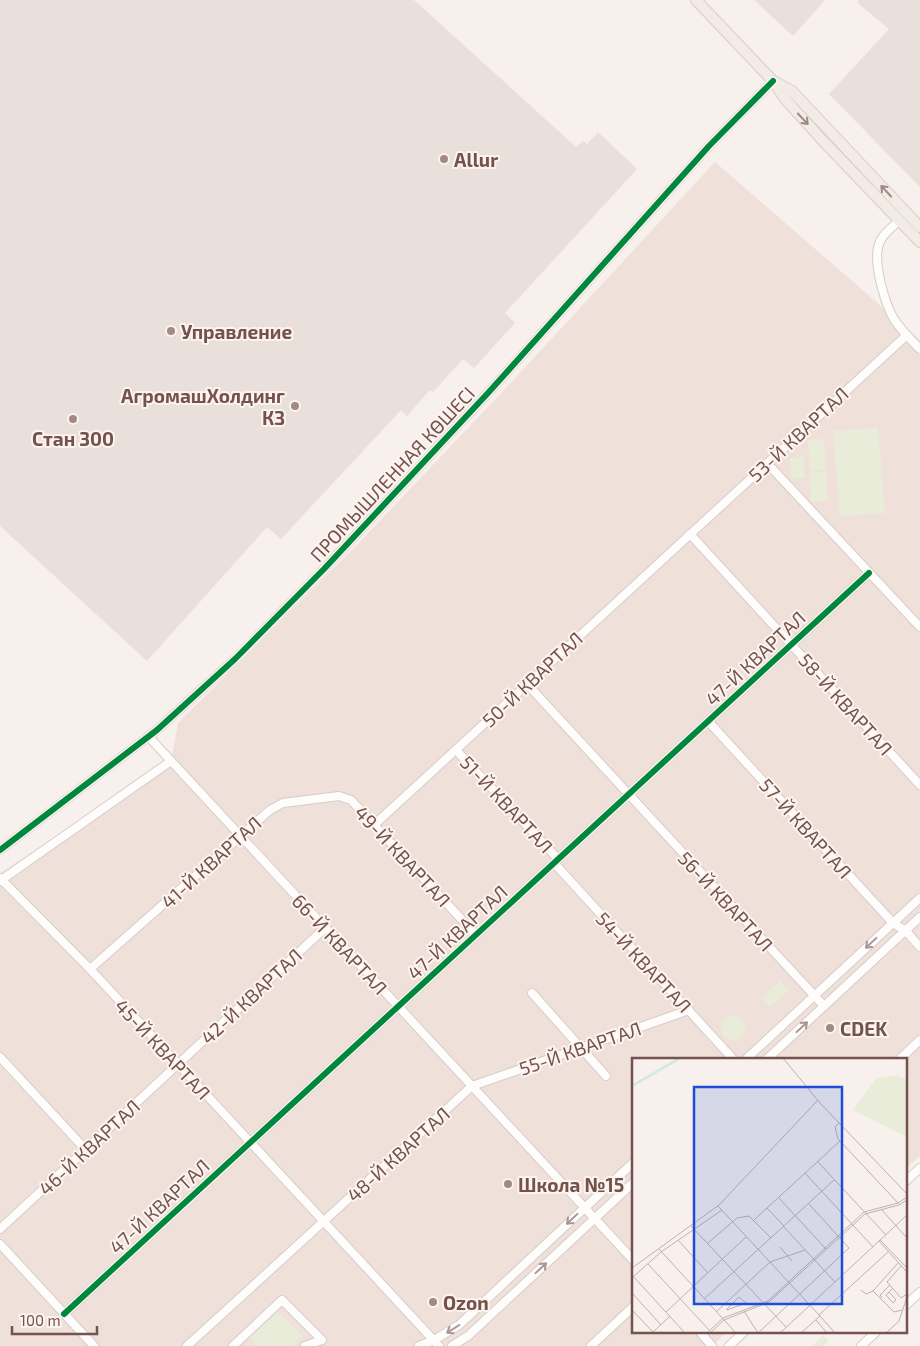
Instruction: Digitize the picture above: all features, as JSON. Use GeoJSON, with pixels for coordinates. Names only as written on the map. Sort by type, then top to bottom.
{"type":"FeatureCollection","features":[{"type":"Feature","properties":{"kind":"main road"},"geometry":{"type":"LineString","coordinates":[[696,0],[773,81],[785,99],[903,216],[920,227]]}},
{"type":"Feature","properties":{"kind":"main road"},"geometry":{"type":"LineString","coordinates":[[903,216],[920,242]]}},
{"type":"Feature","properties":{"kind":"street","name":"ПРОМЫШЛЕННАЯ КӨШЕСІ"},"geometry":{"type":"LineString","coordinates":[[0,850],[157,730],[235,659],[324,569],[493,388],[638,228],[709,146],[773,81]]}},
{"type":"Feature","properties":{"kind":"street"},"geometry":{"type":"LineString","coordinates":[[903,216],[884,235],[878,247],[880,281],[886,302],[894,319],[920,349]]}},
{"type":"Feature","properties":{"kind":"street","name":"53-Й КВАРТАЛ"},"geometry":{"type":"LineString","coordinates":[[690,534],[906,334]]}},
{"type":"Feature","properties":{"kind":"street"},"geometry":{"type":"LineString","coordinates":[[767,463],[920,627]]}},
{"type":"Feature","properties":{"kind":"street","name":"58-Й КВАРТАЛ"},"geometry":{"type":"LineString","coordinates":[[690,534],[920,785]]}},
{"type":"Feature","properties":{"kind":"street","name":"50-Й КВАРТАЛ"},"geometry":{"type":"LineString","coordinates":[[374,824],[690,534]]}},
{"type":"Feature","properties":{"kind":"street","name":"47-Й КВАРТАЛ"},"geometry":{"type":"LineString","coordinates":[[64,1314],[870,573]]}},
{"type":"Feature","properties":{"kind":"street","name":"56-Й КВАРТАЛ"},"geometry":{"type":"LineString","coordinates":[[527,684],[824,1006]]}},
{"type":"Feature","properties":{"kind":"street","name":"57-Й КВАРТАЛ"},"geometry":{"type":"LineString","coordinates":[[708,721],[893,923],[906,931],[920,947]]}},
{"type":"Feature","properties":{"kind":"street","name":"66-Й КВАРТАЛ"},"geometry":{"type":"LineString","coordinates":[[148,736],[632,1259]]}},
{"type":"Feature","properties":{"kind":"street","name":"51-Й КВАРТАЛ"},"geometry":{"type":"LineString","coordinates":[[456,750],[556,861]]}},
{"type":"Feature","properties":{"kind":"street"},"geometry":{"type":"LineString","coordinates":[[0,880],[171,761]]}},
{"type":"Feature","properties":{"kind":"street","name":"41-Й КВАРТАЛ"},"geometry":{"type":"LineString","coordinates":[[90,969],[270,810],[283,803],[339,796],[351,800]]}},
{"type":"Feature","properties":{"kind":"street","name":"49-Й КВАРТАЛ"},"geometry":{"type":"LineString","coordinates":[[351,800],[476,935]]}},
{"type":"Feature","properties":{"kind":"street","name":"54-Й КВАРТАЛ"},"geometry":{"type":"LineString","coordinates":[[556,861],[732,1058]]}},
{"type":"Feature","properties":{"kind":"street","name":"45-Й КВАРТАЛ"},"geometry":{"type":"LineString","coordinates":[[0,880],[90,969],[437,1343]]}},
{"type":"Feature","properties":{"kind":"street"},"geometry":{"type":"LineString","coordinates":[[747,1058],[920,898]]}},
{"type":"Feature","properties":{"kind":"street"},"geometry":{"type":"LineString","coordinates":[[768,1058],[920,917]]}},
{"type":"Feature","properties":{"kind":"street","name":"42-Й КВАРТАЛ"},"geometry":{"type":"LineString","coordinates":[[178,1064],[325,928]]}},
{"type":"Feature","properties":{"kind":"street"},"geometry":{"type":"LineString","coordinates":[[532,993],[606,1076]]}},
{"type":"Feature","properties":{"kind":"street","name":"55-Й КВАРТАЛ"},"geometry":{"type":"LineString","coordinates":[[472,1086],[688,1010]]}},
{"type":"Feature","properties":{"kind":"street"},"geometry":{"type":"LineString","coordinates":[[901,1058],[920,1040]]}},
{"type":"Feature","properties":{"kind":"street"},"geometry":{"type":"LineString","coordinates":[[0,1057],[86,1150]]}},
{"type":"Feature","properties":{"kind":"street","name":"46-Й КВАРТАЛ"},"geometry":{"type":"LineString","coordinates":[[0,1229],[178,1064]]}},
{"type":"Feature","properties":{"kind":"street","name":"48-Й КВАРТАЛ"},"geometry":{"type":"LineString","coordinates":[[323,1221],[472,1086]]}},
{"type":"Feature","properties":{"kind":"street"},"geometry":{"type":"LineString","coordinates":[[419,1346],[437,1343],[459,1325],[632,1164]]}},
{"type":"Feature","properties":{"kind":"street"},"geometry":{"type":"LineString","coordinates":[[908,1179],[920,1168]]}},
{"type":"Feature","properties":{"kind":"street"},"geometry":{"type":"LineString","coordinates":[[452,1346],[468,1336],[632,1184]]}},
{"type":"Feature","properties":{"kind":"street"},"geometry":{"type":"LineString","coordinates":[[187,1346],[323,1221]]}},
{"type":"Feature","properties":{"kind":"street"},"geometry":{"type":"LineString","coordinates":[[0,1244],[94,1346]]}},
{"type":"Feature","properties":{"kind":"street"},"geometry":{"type":"LineString","coordinates":[[509,1278],[519,1288]]}},
{"type":"Feature","properties":{"kind":"street"},"geometry":{"type":"LineString","coordinates":[[908,1302],[920,1292]]}},
{"type":"Feature","properties":{"kind":"street"},"geometry":{"type":"LineString","coordinates":[[233,1346],[282,1300],[322,1340],[305,1346]]}},
{"type":"Feature","properties":{"kind":"street"},"geometry":{"type":"LineString","coordinates":[[591,1346],[632,1308]]}},
{"type":"Feature","properties":{"kind":"street"},"geometry":{"type":"LineString","coordinates":[[702,1334],[712,1346]]}},
{"type":"Feature","properties":{"kind":"street"},"geometry":{"type":"LineString","coordinates":[[729,1346],[742,1334]]}},
{"type":"Feature","properties":{"kind":"street"},"geometry":{"type":"LineString","coordinates":[[861,1346],[874,1334]]}},
{"type":"Feature","properties":{"kind":"shaded area"},"geometry":{"type":"Polygon","coordinates":[[[0,0],[414,0],[576,147],[583,141],[587,144],[598,132],[637,169],[505,313],[515,323],[474,368],[463,359],[433,392],[430,390],[407,416],[401,410],[281,539],[267,527],[147,661],[0,526],[0,0]]]}},
{"type":"Feature","properties":{"kind":"shaded area"},"geometry":{"type":"Polygon","coordinates":[[[754,0],[825,0],[793,36],[754,0]]]}},
{"type":"Feature","properties":{"kind":"shaded area"},"geometry":{"type":"Polygon","coordinates":[[[858,0],[920,0],[920,187],[829,94],[889,29],[858,3],[858,0]]]}},
{"type":"Feature","properties":{"kind":"shaded area"},"geometry":{"type":"Polygon","coordinates":[[[715,162],[920,340],[920,1156],[908,1166],[908,1058],[632,1058],[632,1334],[725,1334],[712,1346],[0,1346],[0,873],[171,761],[178,723],[356,546],[506,388],[715,162]]]}},
{"type":"Feature","properties":{"kind":"green space"},"geometry":{"type":"Polygon","coordinates":[[[878,428],[885,513],[840,516],[833,431],[878,428]]]}},
{"type":"Feature","properties":{"kind":"green space"},"geometry":{"type":"Polygon","coordinates":[[[824,439],[826,470],[810,471],[808,440],[824,439]]]}},
{"type":"Feature","properties":{"kind":"green space"},"geometry":{"type":"Polygon","coordinates":[[[803,457],[805,478],[791,479],[790,458],[803,457]]]}},
{"type":"Feature","properties":{"kind":"green space"},"geometry":{"type":"Polygon","coordinates":[[[826,472],[828,501],[811,502],[809,473],[826,472]]]}},
{"type":"Feature","properties":{"kind":"green space"},"geometry":{"type":"Polygon","coordinates":[[[780,981],[789,990],[770,1007],[762,998],[780,981]]]}},
{"type":"Feature","properties":{"kind":"green space"},"geometry":{"type":"Polygon","coordinates":[[[733,1016],[742,1019],[745,1028],[742,1037],[733,1040],[724,1037],[721,1028],[724,1019],[733,1016]]]}},
{"type":"Feature","properties":{"kind":"green space"},"geometry":{"type":"Polygon","coordinates":[[[275,1309],[303,1336],[293,1346],[257,1346],[248,1337],[275,1309]]]}},
{"type":"Feature","properties":{"kind":"green space"},"geometry":{"type":"Polygon","coordinates":[[[823,1335],[829,1341],[823,1346],[812,1346],[823,1335]]]}},
{"type":"Feature","properties":{"kind":"railway"},"geometry":{"type":"LineString","coordinates":[[0,230],[198,412]]}},
{"type":"Feature","properties":{"kind":"cycle path"},"geometry":{"type":"LineString","coordinates":[[0,850],[157,730],[235,659],[324,569],[488,393],[709,146],[773,81]]}},
{"type":"Feature","properties":{"kind":"cycle path"},"geometry":{"type":"LineString","coordinates":[[64,1314],[869,573]]}},
{"type":"Feature","properties":{"kind":"place","name":"Allur"},"geometry":{"type":"Point","coordinates":[444,159]}},
{"type":"Feature","properties":{"kind":"place","name":"Управление"},"geometry":{"type":"Point","coordinates":[171,331]}},
{"type":"Feature","properties":{"kind":"place","name":"АгромашХолдинг КЗ"},"geometry":{"type":"Point","coordinates":[295,406]}},
{"type":"Feature","properties":{"kind":"place","name":"Стан 300"},"geometry":{"type":"Point","coordinates":[73,419]}},
{"type":"Feature","properties":{"kind":"place","name":"CDEK"},"geometry":{"type":"Point","coordinates":[830,1028]}},
{"type":"Feature","properties":{"kind":"place","name":"Школа №15"},"geometry":{"type":"Point","coordinates":[508,1184]}},
{"type":"Feature","properties":{"kind":"place","name":"Ozon"},"geometry":{"type":"Point","coordinates":[433,1302]}}]}
